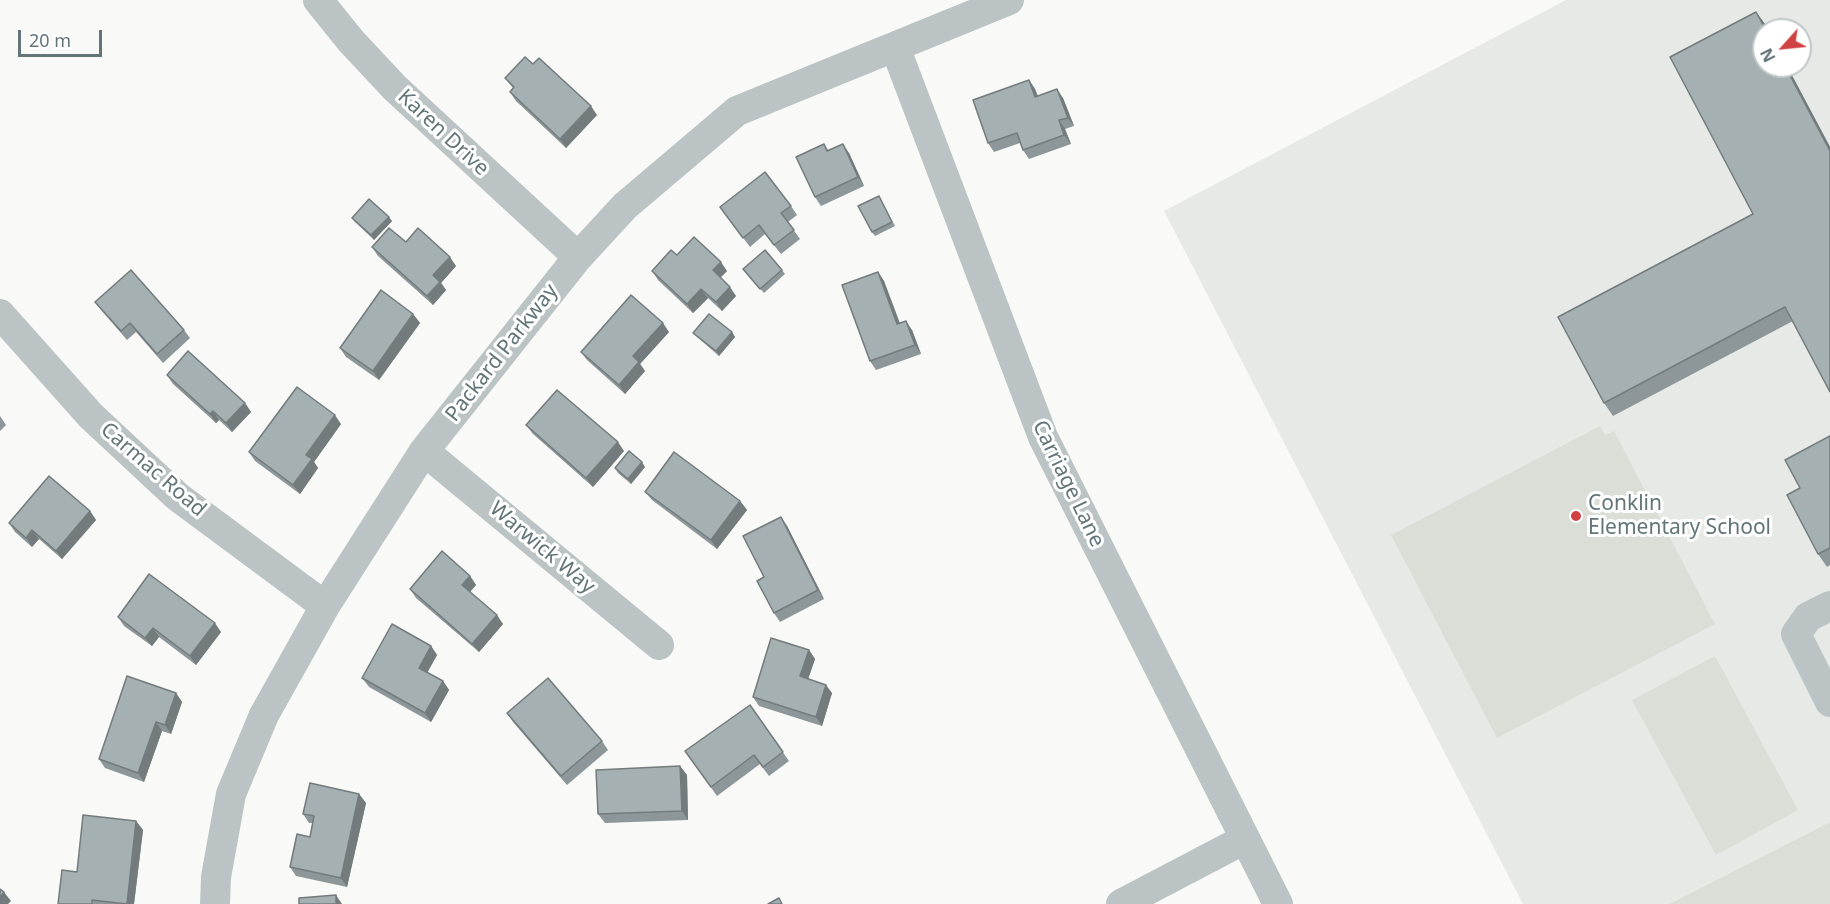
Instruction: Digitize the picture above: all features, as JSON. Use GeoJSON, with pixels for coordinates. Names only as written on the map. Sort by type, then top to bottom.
{"type":"FeatureCollection","features":[{"type":"Feature","properties":{"kind":"street","name":"Karen Drive"},"geometry":{"type":"LineString","coordinates":[[318,0],[395,88],[578,257]]}},
{"type":"Feature","properties":{"kind":"street","name":"Packard Parkway"},"geometry":{"type":"LineString","coordinates":[[215,904],[216,877],[231,794],[264,715],[325,606],[424,451],[578,257],[625,206],[737,111],[1009,0]]}},
{"type":"Feature","properties":{"kind":"street","name":"Carriage Lane"},"geometry":{"type":"LineString","coordinates":[[895,47],[1043,437],[1278,904]]}},
{"type":"Feature","properties":{"kind":"street","name":"Carmac Road"},"geometry":{"type":"LineString","coordinates":[[0,314],[91,416],[178,496],[325,606]]}},
{"type":"Feature","properties":{"kind":"street","name":"Warwick Way"},"geometry":{"type":"LineString","coordinates":[[424,451],[659,645]]}},
{"type":"Feature","properties":{"kind":"street"},"geometry":{"type":"LineString","coordinates":[[1830,606],[1808,617],[1796,634],[1830,702]]}},
{"type":"Feature","properties":{"kind":"street"},"geometry":{"type":"LineString","coordinates":[[1120,904],[1245,839]]}},
{"type":"Feature","properties":{"kind":"shaded area","name":"Conklin Elementary School"},"geometry":{"type":"Polygon","coordinates":[[[1566,0],[1830,0],[1830,822],[1669,904],[1523,904],[1164,211],[1566,0]]]}},
{"type":"Feature","properties":{"kind":"shaded area"},"geometry":{"type":"Polygon","coordinates":[[[1600,426],[1605,435],[1614,431],[1715,624],[1497,738],[1391,535],[1600,426]]]}},
{"type":"Feature","properties":{"kind":"shaded area"},"geometry":{"type":"Polygon","coordinates":[[[1715,656],[1798,810],[1716,855],[1632,700],[1715,656]]]}},
{"type":"Feature","properties":{"kind":"shaded area"},"geometry":{"type":"Polygon","coordinates":[[[1830,822],[1830,904],[1669,904],[1830,822]]]}},
{"type":"Feature","properties":{"kind":"building"},"geometry":{"type":"Polygon","coordinates":[[[1756,12],[1759,18],[1752,18],[1752,78],[1791,78],[1830,151],[1830,392],[1785,307],[1604,403],[1558,317],[1753,214],[1670,57],[1756,12]]]}},
{"type":"Feature","properties":{"kind":"building"},"geometry":{"type":"Polygon","coordinates":[[[525,57],[533,64],[539,58],[591,106],[560,139],[510,92],[514,87],[505,78],[525,57]]]}},
{"type":"Feature","properties":{"kind":"building"},"geometry":{"type":"Polygon","coordinates":[[[1029,80],[1035,97],[1057,89],[1068,118],[1059,120],[1064,135],[1023,150],[1017,133],[988,143],[973,100],[1029,80]]]}},
{"type":"Feature","properties":{"kind":"building"},"geometry":{"type":"Polygon","coordinates":[[[824,144],[827,151],[843,144],[858,177],[815,197],[796,157],[824,144]]]}},
{"type":"Feature","properties":{"kind":"building"},"geometry":{"type":"Polygon","coordinates":[[[765,172],[791,206],[781,213],[794,230],[774,245],[759,225],[743,238],[720,207],[765,172]]]}},
{"type":"Feature","properties":{"kind":"building"},"geometry":{"type":"Polygon","coordinates":[[[879,196],[892,222],[872,232],[858,206],[879,196]]]}},
{"type":"Feature","properties":{"kind":"building"},"geometry":{"type":"Polygon","coordinates":[[[369,199],[389,217],[371,235],[352,218],[369,199]]]}},
{"type":"Feature","properties":{"kind":"building"},"geometry":{"type":"Polygon","coordinates":[[[389,228],[406,242],[418,228],[450,257],[433,275],[440,282],[427,296],[372,247],[389,228]]]}},
{"type":"Feature","properties":{"kind":"building"},"geometry":{"type":"Polygon","coordinates":[[[694,237],[721,262],[713,270],[730,287],[716,302],[701,289],[687,304],[652,271],[671,250],[677,255],[694,237]]]}},
{"type":"Feature","properties":{"kind":"building"},"geometry":{"type":"Polygon","coordinates":[[[765,250],[782,270],[760,289],[743,269],[765,250]]]}},
{"type":"Feature","properties":{"kind":"building"},"geometry":{"type":"Polygon","coordinates":[[[131,270],[184,330],[157,354],[130,323],[121,331],[95,302],[131,270]]]}},
{"type":"Feature","properties":{"kind":"building"},"geometry":{"type":"Polygon","coordinates":[[[878,272],[897,324],[906,321],[915,345],[870,361],[842,285],[878,272]]]}},
{"type":"Feature","properties":{"kind":"building"},"geometry":{"type":"Polygon","coordinates":[[[381,290],[413,314],[373,371],[340,348],[381,290]]]}},
{"type":"Feature","properties":{"kind":"building"},"geometry":{"type":"Polygon","coordinates":[[[631,295],[663,323],[633,356],[639,362],[619,385],[581,352],[631,295]]]}},
{"type":"Feature","properties":{"kind":"building"},"geometry":{"type":"Polygon","coordinates":[[[709,314],[732,332],[716,351],[693,333],[709,314]]]}},
{"type":"Feature","properties":{"kind":"building"},"geometry":{"type":"Polygon","coordinates":[[[188,351],[245,403],[226,423],[213,411],[210,414],[167,375],[188,351]]]}},
{"type":"Feature","properties":{"kind":"building"},"geometry":{"type":"Polygon","coordinates":[[[297,387],[335,415],[306,455],[312,459],[293,485],[249,452],[297,387]]]}},
{"type":"Feature","properties":{"kind":"building"},"geometry":{"type":"Polygon","coordinates":[[[557,390],[618,442],[586,478],[526,425],[557,390]]]}},
{"type":"Feature","properties":{"kind":"building"},"geometry":{"type":"Polygon","coordinates":[[[1830,436],[1830,548],[1818,554],[1787,495],[1800,488],[1785,460],[1830,436]]]}},
{"type":"Feature","properties":{"kind":"building"},"geometry":{"type":"Polygon","coordinates":[[[629,451],[642,462],[628,479],[615,468],[629,451]]]}},
{"type":"Feature","properties":{"kind":"building"},"geometry":{"type":"Polygon","coordinates":[[[674,452],[740,501],[711,540],[645,492],[674,452]]]}},
{"type":"Feature","properties":{"kind":"building"},"geometry":{"type":"Polygon","coordinates":[[[49,476],[90,511],[56,551],[32,530],[26,538],[9,523],[49,476]]]}},
{"type":"Feature","properties":{"kind":"building"},"geometry":{"type":"Polygon","coordinates":[[[781,517],[818,590],[774,613],[757,581],[764,577],[743,536],[781,517]]]}},
{"type":"Feature","properties":{"kind":"building"},"geometry":{"type":"Polygon","coordinates":[[[442,551],[470,576],[462,585],[497,615],[472,644],[410,589],[442,551]]]}},
{"type":"Feature","properties":{"kind":"building"},"geometry":{"type":"Polygon","coordinates":[[[149,574],[215,623],[190,656],[153,628],[145,638],[118,617],[149,574]]]}},
{"type":"Feature","properties":{"kind":"building"},"geometry":{"type":"Polygon","coordinates":[[[392,624],[431,646],[419,668],[443,681],[425,713],[362,678],[392,624]]]}},
{"type":"Feature","properties":{"kind":"building"},"geometry":{"type":"Polygon","coordinates":[[[771,638],[809,650],[800,676],[826,685],[816,717],[753,697],[771,638]]]}},
{"type":"Feature","properties":{"kind":"building"},"geometry":{"type":"Polygon","coordinates":[[[127,676],[176,693],[165,725],[156,722],[138,773],[99,759],[127,676]]]}},
{"type":"Feature","properties":{"kind":"building"},"geometry":{"type":"Polygon","coordinates":[[[548,678],[602,741],[561,776],[507,713],[548,678]]]}},
{"type":"Feature","properties":{"kind":"building"},"geometry":{"type":"Polygon","coordinates":[[[750,705],[783,752],[763,767],[754,755],[711,787],[685,751],[750,705]]]}},
{"type":"Feature","properties":{"kind":"building"},"geometry":{"type":"Polygon","coordinates":[[[680,766],[682,811],[598,814],[596,770],[680,766]]]}},
{"type":"Feature","properties":{"kind":"building"},"geometry":{"type":"Polygon","coordinates":[[[310,783],[359,794],[341,878],[290,867],[297,834],[310,837],[314,816],[303,814],[310,783]]]}},
{"type":"Feature","properties":{"kind":"building"},"geometry":{"type":"Polygon","coordinates":[[[83,815],[136,821],[127,904],[92,900],[92,904],[58,904],[62,870],[77,872],[83,815]]]}},
{"type":"Feature","properties":{"kind":"building"},"geometry":{"type":"Polygon","coordinates":[[[336,895],[336,904],[299,904],[299,898],[336,895]]]}},
{"type":"Feature","properties":{"kind":"building"},"geometry":{"type":"Polygon","coordinates":[[[779,898],[782,904],[768,904],[779,898]]]}},
{"type":"Feature","properties":{"kind":"place","name":"Conklin Elementary School"},"geometry":{"type":"Point","coordinates":[1576,516]}}]}
